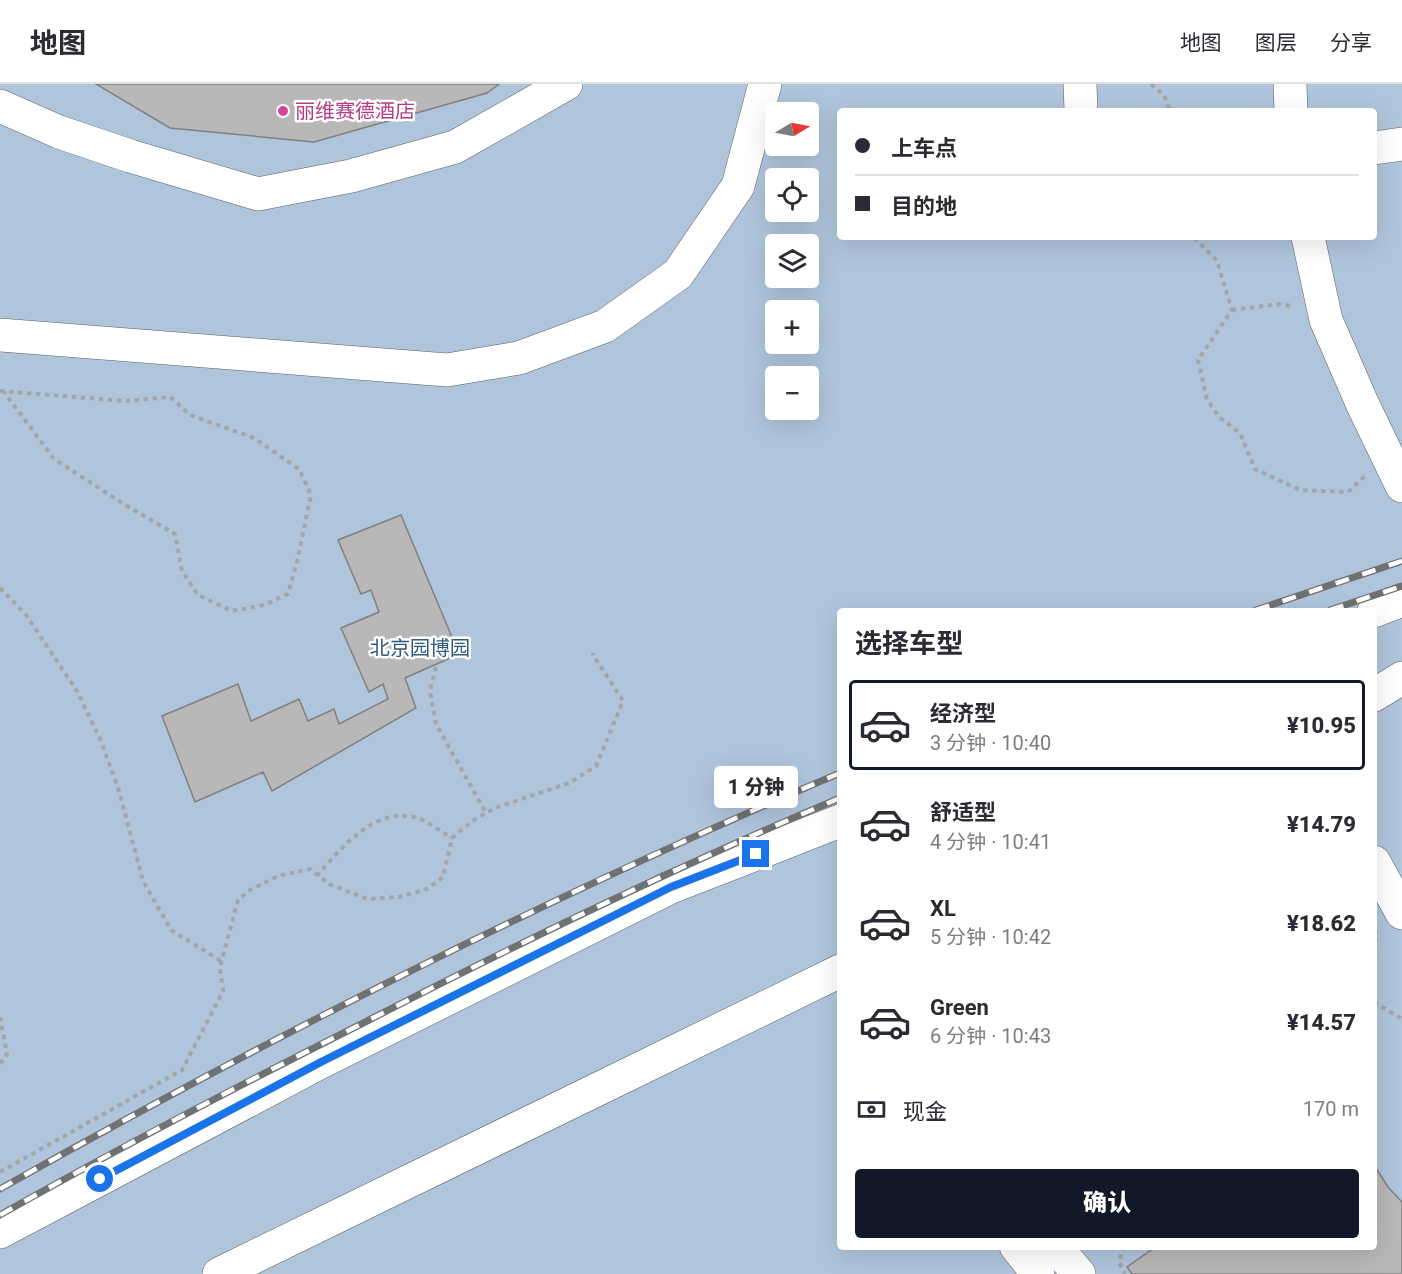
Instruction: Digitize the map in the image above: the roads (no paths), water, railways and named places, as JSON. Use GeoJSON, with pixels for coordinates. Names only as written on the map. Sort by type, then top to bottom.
{"type":"FeatureCollection","features":[{"type":"Feature","properties":{"kind":"street"},"geometry":{"type":"LineString","coordinates":[[0,106],[59,132],[258,194],[351,176],[455,147],[566,84]]}},
{"type":"Feature","properties":{"kind":"street"},"geometry":{"type":"LineString","coordinates":[[0,335],[447,370],[519,358],[605,326],[678,273],[738,186],[765,84]]}},
{"type":"Feature","properties":{"kind":"street"},"geometry":{"type":"LineString","coordinates":[[1080,84],[1081,108]]}},
{"type":"Feature","properties":{"kind":"street"},"geometry":{"type":"LineString","coordinates":[[1290,84],[1291,108]]}},
{"type":"Feature","properties":{"kind":"street"},"geometry":{"type":"LineString","coordinates":[[1377,148],[1402,144]]}},
{"type":"Feature","properties":{"kind":"street"},"geometry":{"type":"LineString","coordinates":[[1309,240],[1324,312],[1362,403],[1402,486]]}},
{"type":"Feature","properties":{"kind":"street"},"geometry":{"type":"LineString","coordinates":[[1377,610],[1402,600]]}},
{"type":"Feature","properties":{"kind":"street"},"geometry":{"type":"LineString","coordinates":[[1377,693],[1402,678]]}},
{"type":"Feature","properties":{"kind":"street"},"geometry":{"type":"LineString","coordinates":[[0,1232],[321,1062],[671,887],[837,822]]}},
{"type":"Feature","properties":{"kind":"street"},"geometry":{"type":"LineString","coordinates":[[1377,874],[1389,921]]}},
{"type":"Feature","properties":{"kind":"street"},"geometry":{"type":"LineString","coordinates":[[219,1274],[837,972]]}},
{"type":"Feature","properties":{"kind":"street"},"geometry":{"type":"LineString","coordinates":[[1019,1250],[1038,1274]]}},
{"type":"Feature","properties":{"kind":"street"},"geometry":{"type":"LineString","coordinates":[[1058,1250],[1079,1274]]}},
{"type":"Feature","properties":{"kind":"railway"},"geometry":{"type":"LineString","coordinates":[[1262,608],[1402,561]]}},
{"type":"Feature","properties":{"kind":"railway"},"geometry":{"type":"LineString","coordinates":[[1336,608],[1402,586]]}},
{"type":"Feature","properties":{"kind":"railway"},"geometry":{"type":"LineString","coordinates":[[0,1189],[102,1132],[414,969],[626,868],[837,774]]}},
{"type":"Feature","properties":{"kind":"railway"},"geometry":{"type":"LineString","coordinates":[[0,1215],[277,1066],[487,961],[603,904],[837,799]]}},
{"type":"Feature","properties":{"kind":"place","name":"丽维赛德酒店"},"geometry":{"type":"Point","coordinates":[283,111]}},
{"type":"Feature","properties":{"kind":"park label","name":"北京园博园"},"geometry":{"type":"Point","coordinates":[420,648]}}]}
